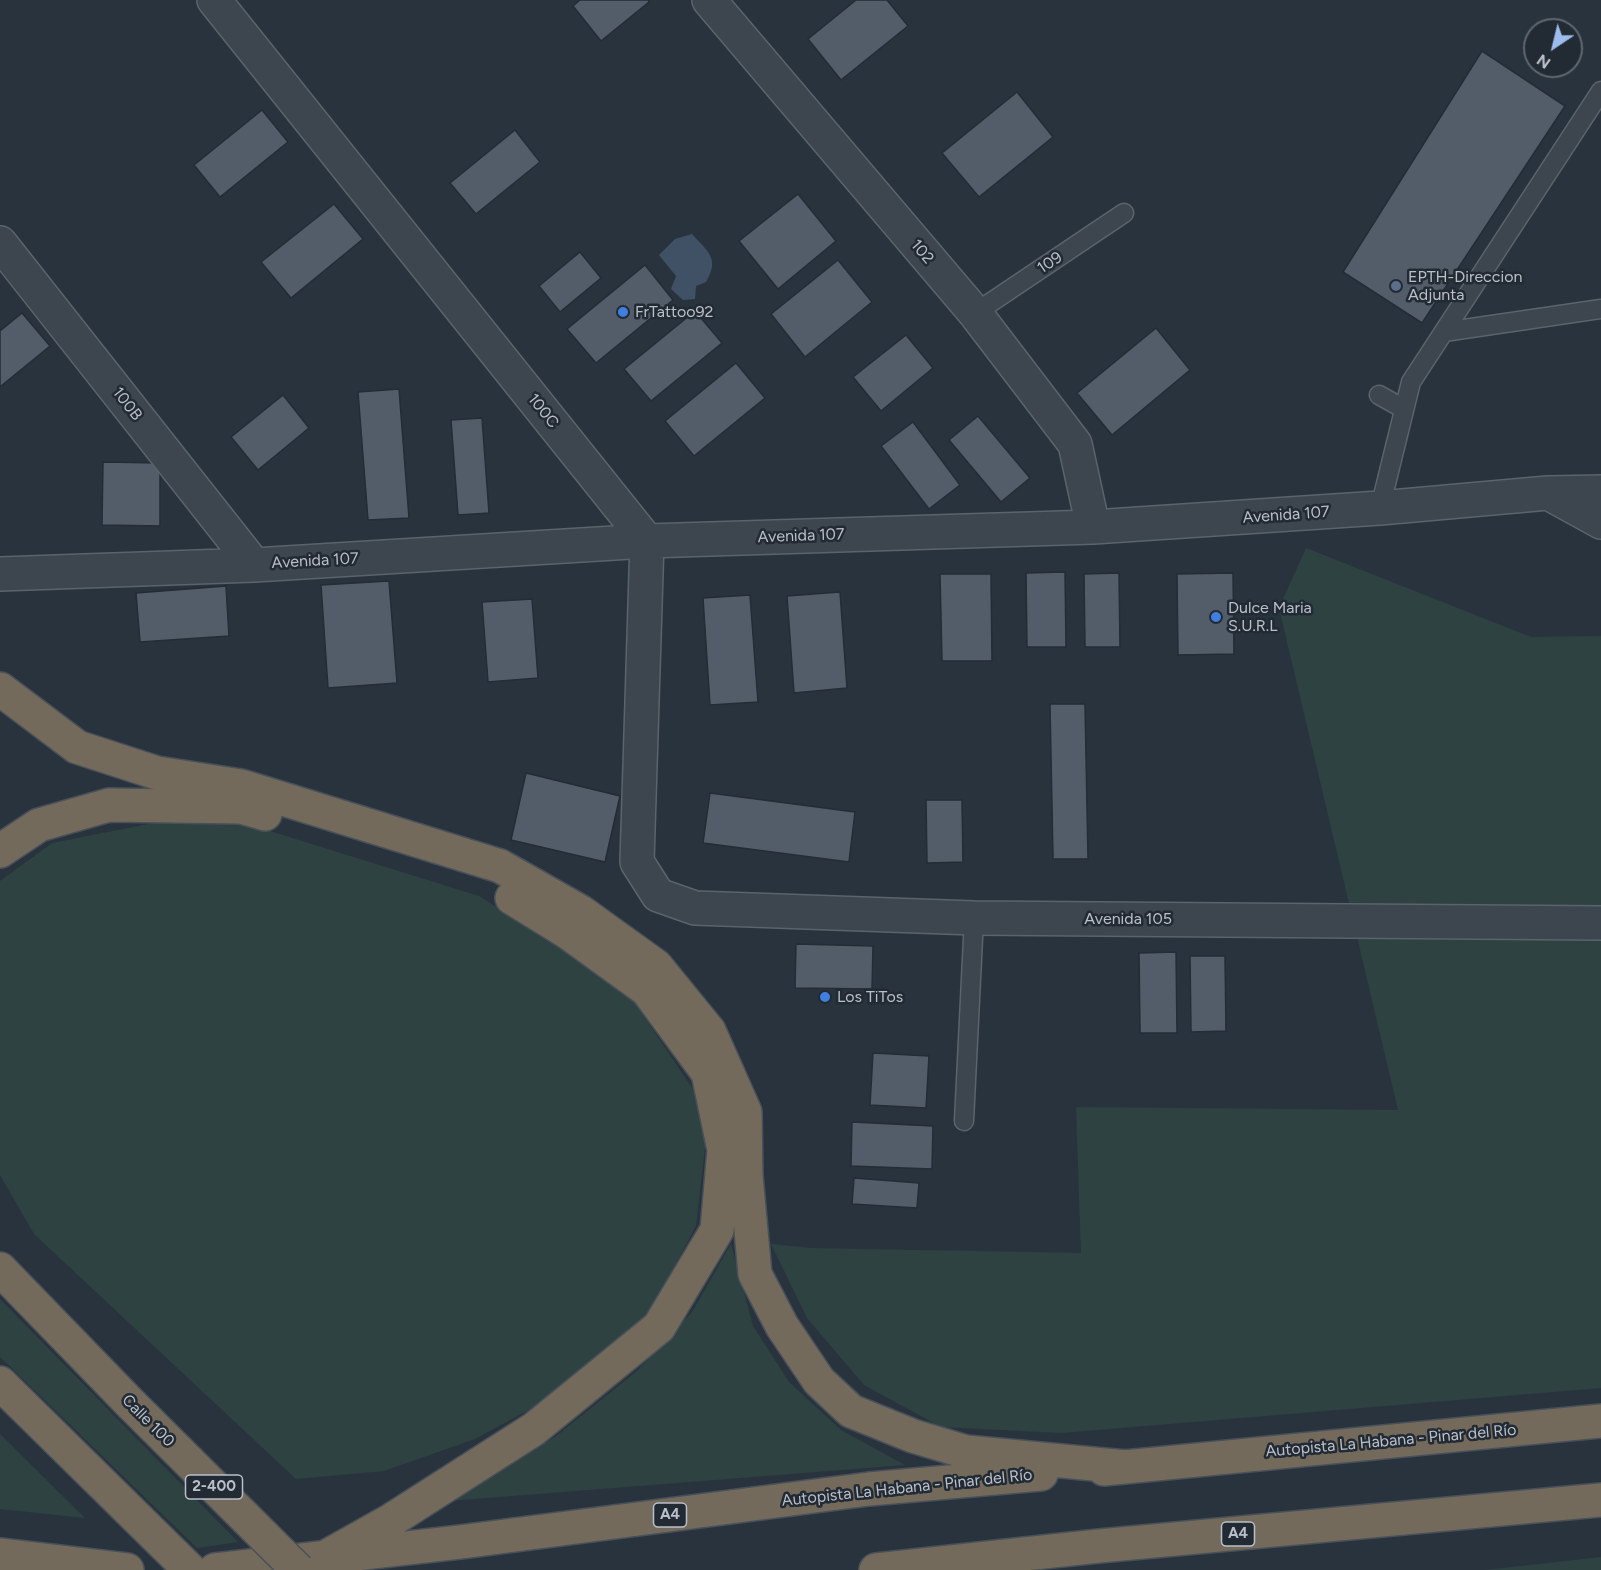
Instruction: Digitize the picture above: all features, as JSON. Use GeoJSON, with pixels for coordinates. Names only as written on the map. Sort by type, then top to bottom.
{"type":"FeatureCollection","features":[{"type":"Feature","properties":{"kind":"highway"},"geometry":{"type":"LineString","coordinates":[[0,689],[77,747],[157,772],[241,786],[500,866],[581,912],[656,966],[709,1031],[745,1113],[746,1176],[755,1274],[782,1326],[819,1381],[851,1411],[913,1436],[966,1452],[1125,1467]]}},
{"type":"Feature","properties":{"kind":"highway"},"geometry":{"type":"LineString","coordinates":[[0,851],[39,825],[109,805],[241,807],[480,879],[567,932],[647,990],[708,1073],[724,1150],[717,1230],[659,1327],[534,1429],[390,1521],[311,1564]]}},
{"type":"Feature","properties":{"kind":"highway","name":"Calle 100"},"geometry":{"type":"LineString","coordinates":[[0,1269],[130,1403],[311,1564]]}},
{"type":"Feature","properties":{"kind":"highway"},"geometry":{"type":"LineString","coordinates":[[0,1383],[190,1570]]}},
{"type":"Feature","properties":{"kind":"highway","name":"Autopista La Habana - Pinar del Río"},"geometry":{"type":"LineString","coordinates":[[215,1570],[311,1564],[869,1489],[1601,1421]]}},
{"type":"Feature","properties":{"kind":"highway","name":"A4"},"geometry":{"type":"LineString","coordinates":[[876,1570],[1099,1546],[1601,1500]]}},
{"type":"Feature","properties":{"kind":"highway","name":"A4"},"geometry":{"type":"LineString","coordinates":[[1006,1570],[1099,1546]]}},
{"type":"Feature","properties":{"kind":"highway"},"geometry":{"type":"LineString","coordinates":[[0,1555],[127,1570]]}},
{"type":"Feature","properties":{"kind":"street","name":"100C"},"geometry":{"type":"LineString","coordinates":[[213,0],[647,541]]}},
{"type":"Feature","properties":{"kind":"street","name":"102"},"geometry":{"type":"LineString","coordinates":[[710,0],[975,313],[1075,444],[1093,527]]}},
{"type":"Feature","properties":{"kind":"street","name":"100B"},"geometry":{"type":"LineString","coordinates":[[0,243],[254,565]]}},
{"type":"Feature","properties":{"kind":"street","name":"Avenida 107"},"geometry":{"type":"LineString","coordinates":[[0,574],[254,565],[647,541],[1093,527],[1380,508],[1548,493],[1601,492]]}},
{"type":"Feature","properties":{"kind":"street"},"geometry":{"type":"LineString","coordinates":[[1548,493],[1601,522]]}},
{"type":"Feature","properties":{"kind":"street","name":"Avenida 105"},"geometry":{"type":"LineString","coordinates":[[647,541],[637,862],[658,895],[695,908],[974,918],[1601,922]]}},
{"type":"Feature","properties":{"kind":"lane"},"geometry":{"type":"LineString","coordinates":[[1380,508],[1412,382],[1601,91]]}},
{"type":"Feature","properties":{"kind":"lane","name":"109"},"geometry":{"type":"LineString","coordinates":[[975,313],[1124,213]]}},
{"type":"Feature","properties":{"kind":"lane"},"geometry":{"type":"LineString","coordinates":[[1444,332],[1601,309]]}},
{"type":"Feature","properties":{"kind":"lane"},"geometry":{"type":"LineString","coordinates":[[1379,395],[1404,409]]}},
{"type":"Feature","properties":{"kind":"lane"},"geometry":{"type":"LineString","coordinates":[[964,1121],[974,918]]}},
{"type":"Feature","properties":{"kind":"green space"},"geometry":{"type":"Polygon","coordinates":[[[1306,548],[1531,637],[1601,636],[1601,1388],[1061,1433],[941,1427],[864,1385],[807,1318],[771,1244],[812,1248],[1081,1253],[1076,1107],[1398,1110],[1279,608],[1306,548]]]}},
{"type":"Feature","properties":{"kind":"green space"},"geometry":{"type":"Polygon","coordinates":[[[153,823],[244,823],[479,896],[625,988],[709,1113],[696,1226],[645,1322],[551,1398],[475,1439],[384,1471],[296,1479],[34,1234],[0,1175],[0,881],[52,843],[153,823]]]}},
{"type":"Feature","properties":{"kind":"green space"},"geometry":{"type":"Polygon","coordinates":[[[731,1244],[753,1326],[789,1382],[841,1430],[905,1465],[436,1502],[555,1437],[637,1371],[692,1312],[731,1244]]]}},
{"type":"Feature","properties":{"kind":"green space"},"geometry":{"type":"Polygon","coordinates":[[[0,1299],[238,1542],[197,1548],[0,1357],[0,1299]]]}},
{"type":"Feature","properties":{"kind":"green space"},"geometry":{"type":"Polygon","coordinates":[[[0,1434],[85,1518],[0,1509],[0,1434]]]}},
{"type":"Feature","properties":{"kind":"green space"},"geometry":{"type":"Polygon","coordinates":[[[1601,1557],[1601,1570],[1485,1570],[1601,1557]]]}},
{"type":"Feature","properties":{"kind":"water"},"geometry":{"type":"Polygon","coordinates":[[[692,234],[707,251],[712,267],[706,282],[696,286],[695,299],[683,300],[671,289],[676,276],[659,255],[675,239],[692,234]]]}},
{"type":"Feature","properties":{"kind":"building"},"geometry":{"type":"Polygon","coordinates":[[[580,0],[648,0],[649,2],[601,41],[573,6],[580,0]]]}},
{"type":"Feature","properties":{"kind":"building"},"geometry":{"type":"Polygon","coordinates":[[[856,0],[887,0],[908,26],[841,80],[808,39],[856,0]]]}},
{"type":"Feature","properties":{"kind":"building"},"geometry":{"type":"Polygon","coordinates":[[[1482,51],[1565,106],[1422,323],[1343,272],[1482,51]]]}},
{"type":"Feature","properties":{"kind":"building"},"geometry":{"type":"Polygon","coordinates":[[[1017,92],[1053,137],[979,197],[942,153],[1017,92]]]}},
{"type":"Feature","properties":{"kind":"building"},"geometry":{"type":"Polygon","coordinates":[[[262,110],[288,142],[220,197],[194,165],[262,110]]]}},
{"type":"Feature","properties":{"kind":"building"},"geometry":{"type":"Polygon","coordinates":[[[515,130],[540,162],[476,214],[450,183],[515,130]]]}},
{"type":"Feature","properties":{"kind":"building"},"geometry":{"type":"Polygon","coordinates":[[[798,194],[836,241],[778,289],[739,241],[798,194]]]}},
{"type":"Feature","properties":{"kind":"building"},"geometry":{"type":"Polygon","coordinates":[[[334,204],[363,239],[291,298],[261,262],[334,204]]]}},
{"type":"Feature","properties":{"kind":"building"},"geometry":{"type":"Polygon","coordinates":[[[580,252],[601,278],[560,312],[539,286],[580,252]]]}},
{"type":"Feature","properties":{"kind":"building"},"geometry":{"type":"Polygon","coordinates":[[[838,260],[872,302],[805,357],[771,314],[838,260]]]}},
{"type":"Feature","properties":{"kind":"building"},"geometry":{"type":"Polygon","coordinates":[[[645,265],[673,300],[596,363],[567,329],[645,265]]]}},
{"type":"Feature","properties":{"kind":"building"},"geometry":{"type":"Polygon","coordinates":[[[695,311],[722,343],[651,401],[624,369],[695,311]]]}},
{"type":"Feature","properties":{"kind":"building"},"geometry":{"type":"Polygon","coordinates":[[[22,313],[50,346],[0,387],[0,331],[22,313]]]}},
{"type":"Feature","properties":{"kind":"building"},"geometry":{"type":"Polygon","coordinates":[[[1156,328],[1190,370],[1112,435],[1077,393],[1156,328]]]}},
{"type":"Feature","properties":{"kind":"building"},"geometry":{"type":"Polygon","coordinates":[[[906,335],[933,368],[881,411],[853,377],[906,335]]]}},
{"type":"Feature","properties":{"kind":"building"},"geometry":{"type":"Polygon","coordinates":[[[736,363],[765,398],[694,456],[665,421],[736,363]]]}},
{"type":"Feature","properties":{"kind":"building"},"geometry":{"type":"Polygon","coordinates":[[[399,389],[409,518],[368,520],[358,392],[399,389]]]}},
{"type":"Feature","properties":{"kind":"building"},"geometry":{"type":"Polygon","coordinates":[[[283,395],[309,428],[258,470],[231,437],[283,395]]]}},
{"type":"Feature","properties":{"kind":"building"},"geometry":{"type":"Polygon","coordinates":[[[978,416],[1030,478],[1001,502],[949,440],[978,416]]]}},
{"type":"Feature","properties":{"kind":"building"},"geometry":{"type":"Polygon","coordinates":[[[482,418],[489,513],[458,515],[451,420],[482,418]]]}},
{"type":"Feature","properties":{"kind":"building"},"geometry":{"type":"Polygon","coordinates":[[[913,422],[960,485],[929,509],[881,446],[913,422]]]}},
{"type":"Feature","properties":{"kind":"building"},"geometry":{"type":"Polygon","coordinates":[[[103,462],[160,463],[160,526],[102,525],[103,462]]]}},
{"type":"Feature","properties":{"kind":"building"},"geometry":{"type":"Polygon","coordinates":[[[1065,572],[1066,647],[1027,647],[1026,573],[1065,572]]]}},
{"type":"Feature","properties":{"kind":"building"},"geometry":{"type":"Polygon","coordinates":[[[1119,573],[1120,647],[1085,647],[1084,574],[1119,573]]]}},
{"type":"Feature","properties":{"kind":"building"},"geometry":{"type":"Polygon","coordinates":[[[1233,573],[1234,654],[1178,655],[1177,574],[1233,573]]]}},
{"type":"Feature","properties":{"kind":"building"},"geometry":{"type":"Polygon","coordinates":[[[940,574],[991,574],[992,661],[942,661],[940,574]]]}},
{"type":"Feature","properties":{"kind":"building"},"geometry":{"type":"Polygon","coordinates":[[[389,581],[397,683],[328,688],[321,585],[389,581]]]}},
{"type":"Feature","properties":{"kind":"building"},"geometry":{"type":"Polygon","coordinates":[[[226,586],[229,636],[140,642],[136,593],[226,586]]]}},
{"type":"Feature","properties":{"kind":"building"},"geometry":{"type":"Polygon","coordinates":[[[840,592],[847,688],[794,693],[787,596],[840,592]]]}},
{"type":"Feature","properties":{"kind":"building"},"geometry":{"type":"Polygon","coordinates":[[[750,595],[758,702],[710,705],[703,598],[750,595]]]}},
{"type":"Feature","properties":{"kind":"building"},"geometry":{"type":"Polygon","coordinates":[[[532,599],[538,678],[488,682],[482,602],[532,599]]]}},
{"type":"Feature","properties":{"kind":"building"},"geometry":{"type":"Polygon","coordinates":[[[1050,704],[1085,704],[1088,859],[1053,859],[1050,704]]]}},
{"type":"Feature","properties":{"kind":"building"},"geometry":{"type":"Polygon","coordinates":[[[526,773],[620,796],[605,862],[511,840],[526,773]]]}},
{"type":"Feature","properties":{"kind":"building"},"geometry":{"type":"Polygon","coordinates":[[[710,793],[855,812],[849,862],[703,843],[710,793]]]}},
{"type":"Feature","properties":{"kind":"building"},"geometry":{"type":"Polygon","coordinates":[[[926,800],[962,800],[963,862],[927,863],[926,800]]]}},
{"type":"Feature","properties":{"kind":"building"},"geometry":{"type":"Polygon","coordinates":[[[796,944],[873,946],[872,989],[795,988],[796,944]]]}},
{"type":"Feature","properties":{"kind":"building"},"geometry":{"type":"Polygon","coordinates":[[[1176,952],[1177,1033],[1140,1033],[1139,953],[1176,952]]]}},
{"type":"Feature","properties":{"kind":"building"},"geometry":{"type":"Polygon","coordinates":[[[1190,956],[1225,956],[1226,1031],[1191,1032],[1190,956]]]}},
{"type":"Feature","properties":{"kind":"building"},"geometry":{"type":"Polygon","coordinates":[[[873,1053],[929,1056],[926,1108],[870,1105],[873,1053]]]}},
{"type":"Feature","properties":{"kind":"building"},"geometry":{"type":"Polygon","coordinates":[[[852,1122],[933,1126],[932,1169],[851,1166],[852,1122]]]}},
{"type":"Feature","properties":{"kind":"building"},"geometry":{"type":"Polygon","coordinates":[[[854,1178],[919,1183],[917,1208],[852,1204],[854,1178]]]}},
{"type":"Feature","properties":{"kind":"place","name":"EPTH-Direccion Adjunta"},"geometry":{"type":"Point","coordinates":[1396,286]}},
{"type":"Feature","properties":{"kind":"place","name":"FrTattoo92"},"geometry":{"type":"Point","coordinates":[623,312]}},
{"type":"Feature","properties":{"kind":"place","name":"Dulce Maria S.U.R.L"},"geometry":{"type":"Point","coordinates":[1216,617]}},
{"type":"Feature","properties":{"kind":"place","name":"Los TiTos"},"geometry":{"type":"Point","coordinates":[825,997]}}]}
